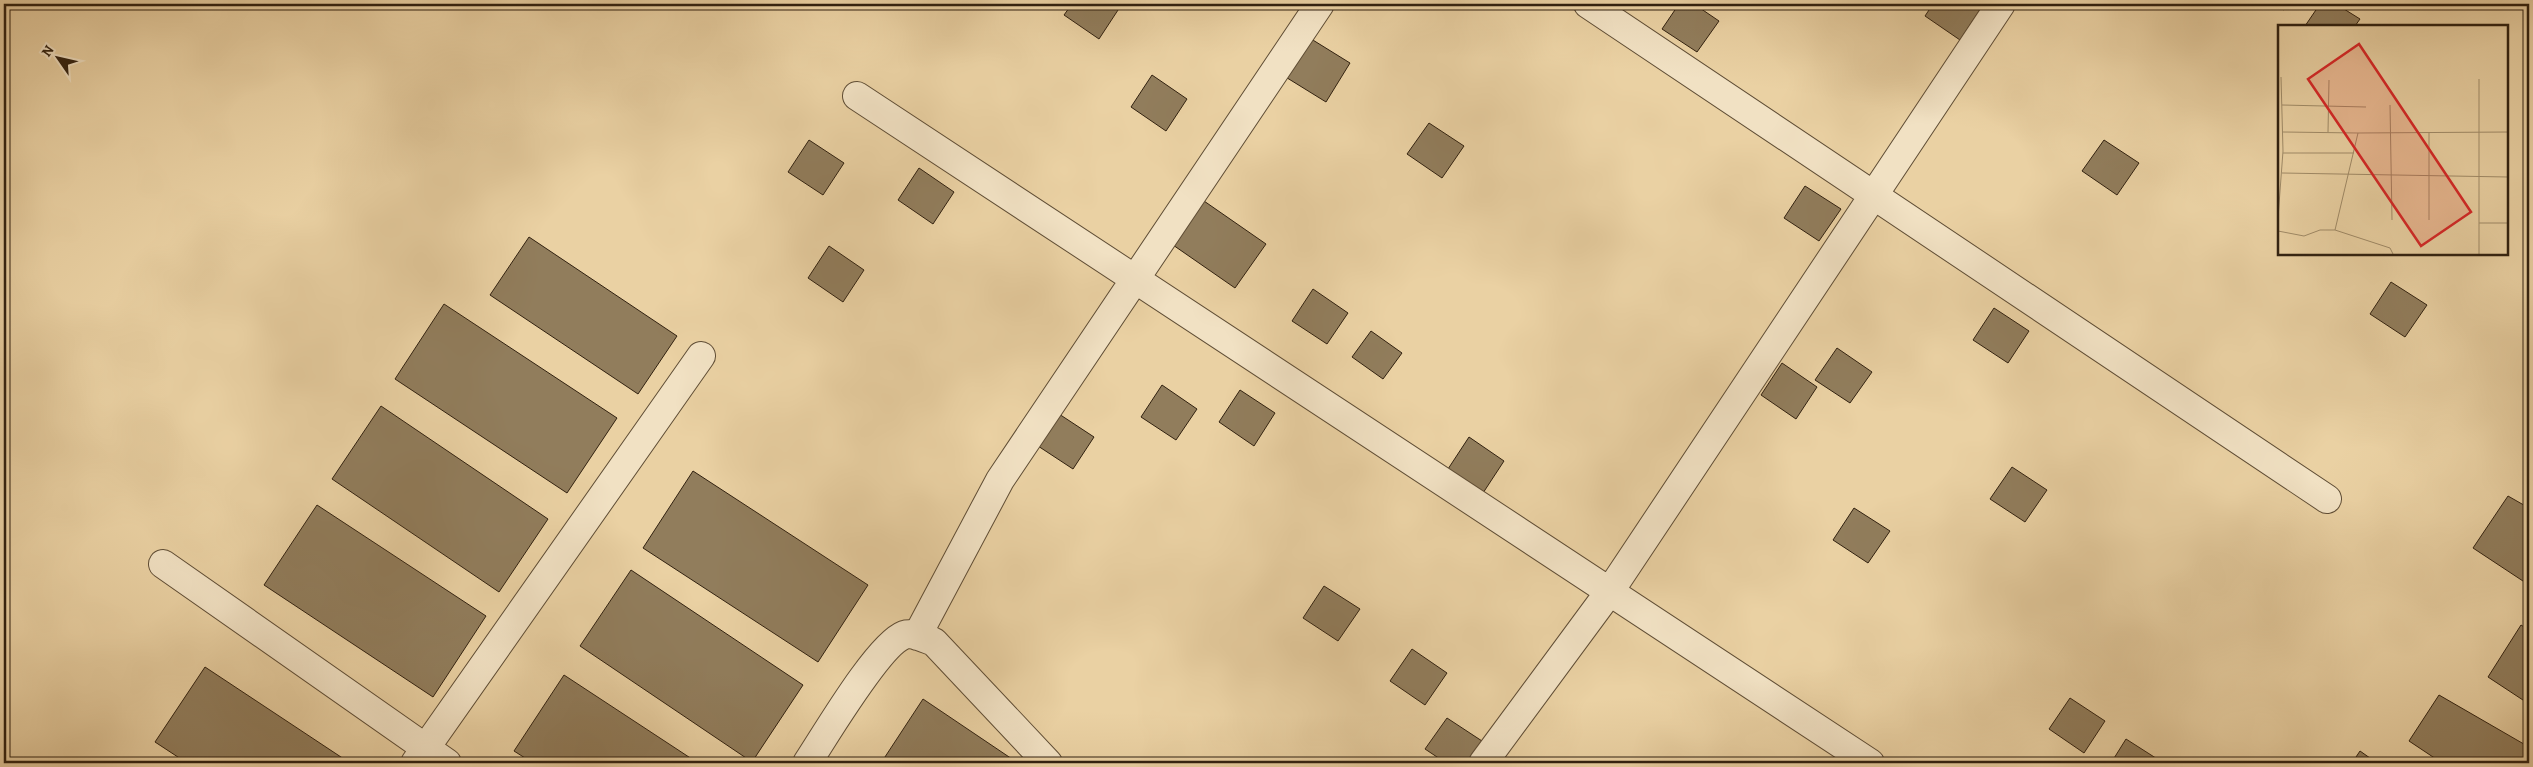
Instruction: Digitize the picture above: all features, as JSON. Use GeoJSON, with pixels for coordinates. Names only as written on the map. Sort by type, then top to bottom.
{"type":"FeatureCollection","features":[{"type":"Feature","properties":{"kind":"street"},"geometry":{"type":"LineString","coordinates":[[917,636],[1000,480],[1320,4]]}},
{"type":"Feature","properties":{"kind":"street"},"geometry":{"type":"LineString","coordinates":[[1588,4],[2327,499]]}},
{"type":"Feature","properties":{"kind":"street"},"geometry":{"type":"LineString","coordinates":[[1483,763],[1610,591],[2001,4]]}},
{"type":"Feature","properties":{"kind":"street"},"geometry":{"type":"LineString","coordinates":[[857,96],[1870,763]]}},
{"type":"Feature","properties":{"kind":"street"},"geometry":{"type":"LineString","coordinates":[[163,564],[429,758],[701,356]]}},
{"type":"Feature","properties":{"kind":"street"},"geometry":{"type":"LineString","coordinates":[[807,763],[881,652],[905,635],[917,636],[934,642],[1048,763]]}},
{"type":"Feature","properties":{"kind":"building"},"geometry":{"type":"Polygon","coordinates":[[[1072,4],[1115,4],[1120,7],[1099,39],[1064,15],[1072,4]]]}},
{"type":"Feature","properties":{"kind":"building"},"geometry":{"type":"Polygon","coordinates":[[[1679,4],[1694,4],[1719,21],[1697,52],[1662,29],[1679,4]]]}},
{"type":"Feature","properties":{"kind":"building"},"geometry":{"type":"Polygon","coordinates":[[[1933,4],[1975,4],[1981,8],[1960,40],[1925,16],[1933,4]]]}},
{"type":"Feature","properties":{"kind":"building"},"geometry":{"type":"Polygon","coordinates":[[[2275,4],[2288,4],[2284,10],[2275,4]]]}},
{"type":"Feature","properties":{"kind":"building"},"geometry":{"type":"Polygon","coordinates":[[[2320,4],[2336,4],[2360,19],[2356,25],[2306,25],[2320,4]]]}},
{"type":"Feature","properties":{"kind":"building"},"geometry":{"type":"Polygon","coordinates":[[[1308,37],[1350,63],[1326,102],[1284,76],[1308,37]]]}},
{"type":"Feature","properties":{"kind":"building"},"geometry":{"type":"Polygon","coordinates":[[[1152,75],[1187,99],[1166,131],[1131,107],[1152,75]]]}},
{"type":"Feature","properties":{"kind":"building"},"geometry":{"type":"Polygon","coordinates":[[[1429,123],[1464,146],[1442,178],[1407,154],[1429,123]]]}},
{"type":"Feature","properties":{"kind":"building"},"geometry":{"type":"Polygon","coordinates":[[[809,140],[844,163],[823,195],[788,172],[809,140]]]}},
{"type":"Feature","properties":{"kind":"building"},"geometry":{"type":"Polygon","coordinates":[[[2104,140],[2139,163],[2117,195],[2082,171],[2104,140]]]}},
{"type":"Feature","properties":{"kind":"building"},"geometry":{"type":"Polygon","coordinates":[[[919,168],[954,192],[933,224],[898,200],[919,168]]]}},
{"type":"Feature","properties":{"kind":"building"},"geometry":{"type":"Polygon","coordinates":[[[1805,186],[1841,209],[1819,241],[1784,218],[1805,186]]]}},
{"type":"Feature","properties":{"kind":"building"},"geometry":{"type":"Polygon","coordinates":[[[1204,201],[1266,244],[1235,288],[1173,245],[1204,201]]]}},
{"type":"Feature","properties":{"kind":"building"},"geometry":{"type":"Polygon","coordinates":[[[529,237],[677,336],[638,394],[490,295],[529,237]]]}},
{"type":"Feature","properties":{"kind":"building"},"geometry":{"type":"Polygon","coordinates":[[[829,246],[864,270],[843,302],[808,278],[829,246]]]}},
{"type":"Feature","properties":{"kind":"building"},"geometry":{"type":"Polygon","coordinates":[[[2391,282],[2427,305],[2405,337],[2370,314],[2391,282]]]}},
{"type":"Feature","properties":{"kind":"building"},"geometry":{"type":"Polygon","coordinates":[[[1313,289],[1348,313],[1327,344],[1292,321],[1313,289]]]}},
{"type":"Feature","properties":{"kind":"building"},"geometry":{"type":"Polygon","coordinates":[[[444,304],[617,418],[567,493],[395,379],[444,304]]]}},
{"type":"Feature","properties":{"kind":"building"},"geometry":{"type":"Polygon","coordinates":[[[1994,308],[2029,331],[2008,363],[1973,340],[1994,308]]]}},
{"type":"Feature","properties":{"kind":"building"},"geometry":{"type":"Polygon","coordinates":[[[1371,331],[1402,353],[1383,379],[1352,357],[1371,331]]]}},
{"type":"Feature","properties":{"kind":"building"},"geometry":{"type":"Polygon","coordinates":[[[1837,348],[1872,372],[1850,403],[1815,380],[1837,348]]]}},
{"type":"Feature","properties":{"kind":"building"},"geometry":{"type":"Polygon","coordinates":[[[1782,363],[1817,387],[1796,419],[1761,395],[1782,363]]]}},
{"type":"Feature","properties":{"kind":"building"},"geometry":{"type":"Polygon","coordinates":[[[1162,385],[1197,409],[1176,440],[1141,417],[1162,385]]]}},
{"type":"Feature","properties":{"kind":"building"},"geometry":{"type":"Polygon","coordinates":[[[1240,390],[1275,413],[1254,446],[1219,422],[1240,390]]]}},
{"type":"Feature","properties":{"kind":"building"},"geometry":{"type":"Polygon","coordinates":[[[381,406],[548,519],[499,592],[332,479],[381,406]]]}},
{"type":"Feature","properties":{"kind":"building"},"geometry":{"type":"Polygon","coordinates":[[[1059,414],[1094,437],[1073,469],[1038,446],[1059,414]]]}},
{"type":"Feature","properties":{"kind":"building"},"geometry":{"type":"Polygon","coordinates":[[[1469,437],[1504,461],[1483,493],[1448,469],[1469,437]]]}},
{"type":"Feature","properties":{"kind":"building"},"geometry":{"type":"Polygon","coordinates":[[[2012,467],[2047,490],[2025,522],[1990,499],[2012,467]]]}},
{"type":"Feature","properties":{"kind":"building"},"geometry":{"type":"Polygon","coordinates":[[[693,471],[868,585],[818,662],[643,548],[693,471]]]}},
{"type":"Feature","properties":{"kind":"building"},"geometry":{"type":"Polygon","coordinates":[[[2508,496],[2529,508],[2529,585],[2473,548],[2508,496]]]}},
{"type":"Feature","properties":{"kind":"building"},"geometry":{"type":"Polygon","coordinates":[[[317,505],[486,616],[433,697],[264,585],[317,505]]]}},
{"type":"Feature","properties":{"kind":"building"},"geometry":{"type":"Polygon","coordinates":[[[1854,508],[1890,531],[1868,563],[1833,540],[1854,508]]]}},
{"type":"Feature","properties":{"kind":"building"},"geometry":{"type":"Polygon","coordinates":[[[631,570],[803,685],[752,762],[580,646],[631,570]]]}},
{"type":"Feature","properties":{"kind":"building"},"geometry":{"type":"Polygon","coordinates":[[[1324,586],[1360,609],[1338,641],[1303,618],[1324,586]]]}},
{"type":"Feature","properties":{"kind":"building"},"geometry":{"type":"Polygon","coordinates":[[[2521,625],[2529,630],[2529,704],[2488,677],[2521,625]]]}},
{"type":"Feature","properties":{"kind":"building"},"geometry":{"type":"Polygon","coordinates":[[[1412,649],[1447,673],[1425,705],[1390,681],[1412,649]]]}},
{"type":"Feature","properties":{"kind":"building"},"geometry":{"type":"Polygon","coordinates":[[[205,667],[350,763],[187,763],[155,742],[205,667]]]}},
{"type":"Feature","properties":{"kind":"building"},"geometry":{"type":"Polygon","coordinates":[[[564,675],[698,763],[533,763],[514,751],[564,675]]]}},
{"type":"Feature","properties":{"kind":"building"},"geometry":{"type":"Polygon","coordinates":[[[2439,695],[2529,747],[2529,763],[2442,763],[2409,741],[2439,695]]]}},
{"type":"Feature","properties":{"kind":"building"},"geometry":{"type":"Polygon","coordinates":[[[2070,698],[2105,721],[2084,753],[2049,729],[2070,698]]]}},
{"type":"Feature","properties":{"kind":"building"},"geometry":{"type":"Polygon","coordinates":[[[923,699],[1018,763],[881,763],[923,699]]]}},
{"type":"Feature","properties":{"kind":"building"},"geometry":{"type":"Polygon","coordinates":[[[1447,718],[1482,741],[1467,763],[1446,763],[1425,749],[1447,718]]]}},
{"type":"Feature","properties":{"kind":"building"},"geometry":{"type":"Polygon","coordinates":[[[2126,739],[2162,762],[2111,763],[2126,739]]]}},
{"type":"Feature","properties":{"kind":"building"},"geometry":{"type":"Polygon","coordinates":[[[2360,751],[2377,763],[2352,763],[2360,751]]]}}]}
